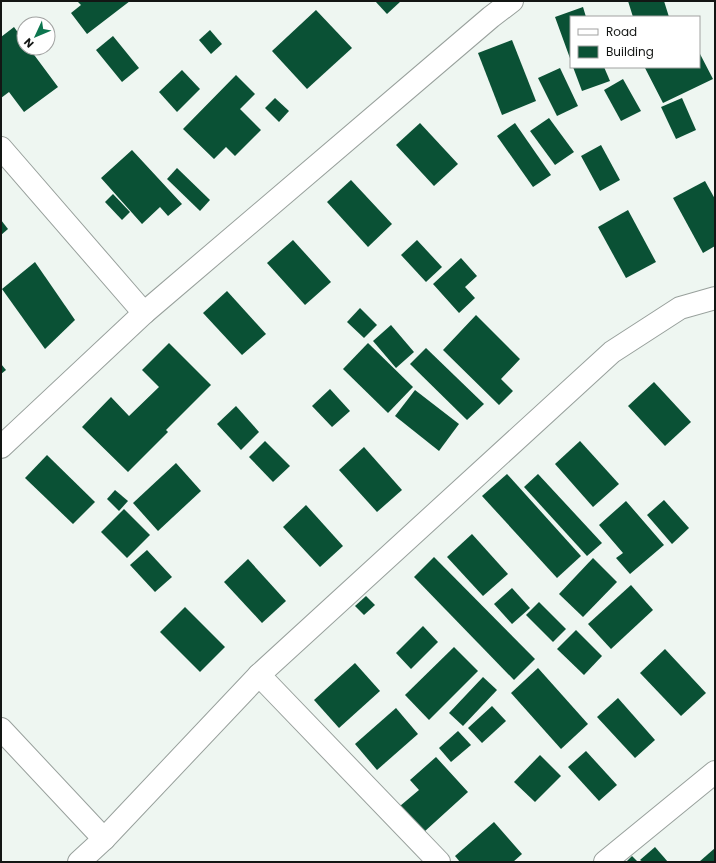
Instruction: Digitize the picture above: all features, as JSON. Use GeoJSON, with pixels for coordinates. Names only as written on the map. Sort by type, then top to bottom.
{"type":"FeatureCollection","features":[{"type":"Feature","properties":{"kind":"street"},"geometry":{"type":"LineString","coordinates":[[1,447],[144,313],[491,16],[512,1]]}},
{"type":"Feature","properties":{"kind":"street"},"geometry":{"type":"LineString","coordinates":[[1,148],[144,313]]}},
{"type":"Feature","properties":{"kind":"street"},"geometry":{"type":"LineString","coordinates":[[79,862],[104,839],[259,675],[612,352],[680,308],[715,298]]}},
{"type":"Feature","properties":{"kind":"street"},"geometry":{"type":"LineString","coordinates":[[259,675],[439,862]]}},
{"type":"Feature","properties":{"kind":"street"},"geometry":{"type":"LineString","coordinates":[[1,729],[104,839]]}},
{"type":"Feature","properties":{"kind":"street"},"geometry":{"type":"LineString","coordinates":[[605,862],[715,772]]}},
{"type":"Feature","properties":{"kind":"building"},"geometry":{"type":"Polygon","coordinates":[[[77,1],[130,1],[87,34],[71,13],[81,5],[77,1]]]}},
{"type":"Feature","properties":{"kind":"building"},"geometry":{"type":"Polygon","coordinates":[[[375,1],[401,1],[387,14],[375,1]]]}},
{"type":"Feature","properties":{"kind":"building"},"geometry":{"type":"Polygon","coordinates":[[[628,1],[664,1],[669,16],[633,16],[628,1]]]}},
{"type":"Feature","properties":{"kind":"building"},"geometry":{"type":"Polygon","coordinates":[[[583,7],[586,16],[570,16],[570,58],[555,17],[583,7]]]}},
{"type":"Feature","properties":{"kind":"building"},"geometry":{"type":"Polygon","coordinates":[[[316,10],[352,48],[307,89],[272,51],[316,10]]]}},
{"type":"Feature","properties":{"kind":"building"},"geometry":{"type":"Polygon","coordinates":[[[14,27],[16,30],[16,56],[35,56],[58,87],[24,112],[9,92],[1,98],[1,37],[14,27]]]}},
{"type":"Feature","properties":{"kind":"building"},"geometry":{"type":"Polygon","coordinates":[[[210,30],[222,44],[211,54],[199,40],[210,30]]]}},
{"type":"Feature","properties":{"kind":"building"},"geometry":{"type":"Polygon","coordinates":[[[113,36],[139,68],[122,82],[96,50],[113,36]]]}},
{"type":"Feature","properties":{"kind":"building"},"geometry":{"type":"Polygon","coordinates":[[[512,40],[536,101],[502,115],[478,53],[512,40]]]}},
{"type":"Feature","properties":{"kind":"building"},"geometry":{"type":"Polygon","coordinates":[[[700,54],[713,79],[663,103],[645,68],[700,68],[700,54]]]}},
{"type":"Feature","properties":{"kind":"building"},"geometry":{"type":"Polygon","coordinates":[[[560,68],[578,106],[557,116],[538,78],[560,68]]]}},
{"type":"Feature","properties":{"kind":"building"},"geometry":{"type":"Polygon","coordinates":[[[573,68],[604,68],[610,81],[582,91],[573,68]]]}},
{"type":"Feature","properties":{"kind":"building"},"geometry":{"type":"Polygon","coordinates":[[[182,70],[200,89],[177,112],[159,92],[182,70]]]}},
{"type":"Feature","properties":{"kind":"building"},"geometry":{"type":"Polygon","coordinates":[[[236,75],[255,94],[240,109],[261,130],[235,156],[226,147],[214,159],[183,129],[236,75]]]}},
{"type":"Feature","properties":{"kind":"building"},"geometry":{"type":"Polygon","coordinates":[[[623,79],[641,111],[621,121],[604,90],[623,79]]]}},
{"type":"Feature","properties":{"kind":"building"},"geometry":{"type":"Polygon","coordinates":[[[275,98],[289,111],[279,122],[265,108],[275,98]]]}},
{"type":"Feature","properties":{"kind":"building"},"geometry":{"type":"Polygon","coordinates":[[[682,98],[696,130],[676,139],[661,107],[682,98]]]}},
{"type":"Feature","properties":{"kind":"building"},"geometry":{"type":"Polygon","coordinates":[[[549,118],[574,152],[555,165],[530,131],[549,118]]]}},
{"type":"Feature","properties":{"kind":"building"},"geometry":{"type":"Polygon","coordinates":[[[420,123],[458,164],[434,186],[396,145],[420,123]]]}},
{"type":"Feature","properties":{"kind":"building"},"geometry":{"type":"Polygon","coordinates":[[[515,123],[551,175],[533,187],[497,136],[515,123]]]}},
{"type":"Feature","properties":{"kind":"building"},"geometry":{"type":"Polygon","coordinates":[[[601,145],[620,180],[600,191],[581,156],[601,145]]]}},
{"type":"Feature","properties":{"kind":"building"},"geometry":{"type":"Polygon","coordinates":[[[132,150],[182,204],[168,216],[160,207],[142,224],[101,178],[132,150]]]}},
{"type":"Feature","properties":{"kind":"building"},"geometry":{"type":"Polygon","coordinates":[[[177,168],[210,200],[200,211],[167,179],[177,168]]]}},
{"type":"Feature","properties":{"kind":"building"},"geometry":{"type":"Polygon","coordinates":[[[351,180],[392,224],[368,247],[327,202],[351,180]]]}},
{"type":"Feature","properties":{"kind":"building"},"geometry":{"type":"Polygon","coordinates":[[[705,181],[715,199],[715,246],[703,253],[673,198],[705,181]]]}},
{"type":"Feature","properties":{"kind":"building"},"geometry":{"type":"Polygon","coordinates":[[[113,194],[130,212],[122,220],[105,202],[113,194]]]}},
{"type":"Feature","properties":{"kind":"building"},"geometry":{"type":"Polygon","coordinates":[[[628,210],[656,262],[626,278],[598,227],[628,210]]]}},
{"type":"Feature","properties":{"kind":"building"},"geometry":{"type":"Polygon","coordinates":[[[1,220],[8,229],[1,235],[1,220]]]}},
{"type":"Feature","properties":{"kind":"building"},"geometry":{"type":"Polygon","coordinates":[[[293,240],[331,282],[305,305],[267,263],[293,240]]]}},
{"type":"Feature","properties":{"kind":"building"},"geometry":{"type":"Polygon","coordinates":[[[417,240],[442,267],[426,282],[401,255],[417,240]]]}},
{"type":"Feature","properties":{"kind":"building"},"geometry":{"type":"Polygon","coordinates":[[[461,258],[477,276],[465,287],[475,298],[459,313],[433,284],[461,258]]]}},
{"type":"Feature","properties":{"kind":"building"},"geometry":{"type":"Polygon","coordinates":[[[35,262],[75,320],[45,349],[2,289],[35,262]]]}},
{"type":"Feature","properties":{"kind":"building"},"geometry":{"type":"Polygon","coordinates":[[[227,291],[266,334],[242,355],[203,313],[227,291]]]}},
{"type":"Feature","properties":{"kind":"building"},"geometry":{"type":"Polygon","coordinates":[[[360,308],[377,325],[364,338],[347,322],[360,308]]]}},
{"type":"Feature","properties":{"kind":"building"},"geometry":{"type":"Polygon","coordinates":[[[476,315],[520,359],[501,379],[513,391],[499,405],[443,350],[476,315]]]}},
{"type":"Feature","properties":{"kind":"building"},"geometry":{"type":"Polygon","coordinates":[[[391,325],[414,352],[396,368],[373,341],[391,325]]]}},
{"type":"Feature","properties":{"kind":"building"},"geometry":{"type":"Polygon","coordinates":[[[169,343],[211,385],[166,430],[168,432],[128,472],[82,427],[111,397],[129,416],[159,387],[142,370],[169,343]]]}},
{"type":"Feature","properties":{"kind":"building"},"geometry":{"type":"Polygon","coordinates":[[[368,343],[413,387],[388,413],[343,369],[368,343]]]}},
{"type":"Feature","properties":{"kind":"building"},"geometry":{"type":"Polygon","coordinates":[[[426,348],[484,404],[467,420],[410,364],[426,348]]]}},
{"type":"Feature","properties":{"kind":"building"},"geometry":{"type":"Polygon","coordinates":[[[1,364],[6,370],[1,374],[1,364]]]}},
{"type":"Feature","properties":{"kind":"building"},"geometry":{"type":"Polygon","coordinates":[[[654,382],[691,422],[665,446],[628,406],[654,382]]]}},
{"type":"Feature","properties":{"kind":"building"},"geometry":{"type":"Polygon","coordinates":[[[330,389],[350,411],[332,427],[312,406],[330,389]]]}},
{"type":"Feature","properties":{"kind":"building"},"geometry":{"type":"Polygon","coordinates":[[[415,390],[459,424],[439,451],[395,416],[415,390]]]}},
{"type":"Feature","properties":{"kind":"building"},"geometry":{"type":"Polygon","coordinates":[[[236,406],[259,432],[241,450],[217,424],[236,406]]]}},
{"type":"Feature","properties":{"kind":"building"},"geometry":{"type":"Polygon","coordinates":[[[265,441],[290,466],[273,482],[249,457],[265,441]]]}},
{"type":"Feature","properties":{"kind":"building"},"geometry":{"type":"Polygon","coordinates":[[[580,441],[619,484],[593,507],[555,464],[580,441]]]}},
{"type":"Feature","properties":{"kind":"building"},"geometry":{"type":"Polygon","coordinates":[[[364,447],[402,490],[377,512],[339,470],[364,447]]]}},
{"type":"Feature","properties":{"kind":"building"},"geometry":{"type":"Polygon","coordinates":[[[47,455],[95,502],[73,524],[25,478],[47,455]]]}},
{"type":"Feature","properties":{"kind":"building"},"geometry":{"type":"Polygon","coordinates":[[[176,463],[201,491],[158,531],[133,503],[176,463]]]}},
{"type":"Feature","properties":{"kind":"building"},"geometry":{"type":"Polygon","coordinates":[[[507,474],[581,556],[557,578],[482,496],[507,474]]]}},
{"type":"Feature","properties":{"kind":"building"},"geometry":{"type":"Polygon","coordinates":[[[538,474],[602,543],[587,556],[524,487],[538,474]]]}},
{"type":"Feature","properties":{"kind":"building"},"geometry":{"type":"Polygon","coordinates":[[[115,490],[128,501],[119,511],[107,499],[115,490]]]}},
{"type":"Feature","properties":{"kind":"building"},"geometry":{"type":"Polygon","coordinates":[[[664,500],[689,528],[672,544],[647,515],[664,500]]]}},
{"type":"Feature","properties":{"kind":"building"},"geometry":{"type":"Polygon","coordinates":[[[626,501],[664,545],[630,574],[616,558],[623,553],[599,525],[626,501]]]}},
{"type":"Feature","properties":{"kind":"building"},"geometry":{"type":"Polygon","coordinates":[[[306,505],[343,546],[320,567],[283,527],[306,505]]]}},
{"type":"Feature","properties":{"kind":"building"},"geometry":{"type":"Polygon","coordinates":[[[124,509],[150,535],[127,558],[101,532],[124,509]]]}},
{"type":"Feature","properties":{"kind":"building"},"geometry":{"type":"Polygon","coordinates":[[[472,534],[508,574],[483,596],[447,557],[472,534]]]}},
{"type":"Feature","properties":{"kind":"building"},"geometry":{"type":"Polygon","coordinates":[[[147,550],[172,577],[155,592],[130,565],[147,550]]]}},
{"type":"Feature","properties":{"kind":"building"},"geometry":{"type":"Polygon","coordinates":[[[434,557],[535,659],[514,680],[414,577],[434,557]]]}},
{"type":"Feature","properties":{"kind":"building"},"geometry":{"type":"Polygon","coordinates":[[[593,558],[617,582],[583,617],[559,594],[593,558]]]}},
{"type":"Feature","properties":{"kind":"building"},"geometry":{"type":"Polygon","coordinates":[[[248,559],[286,601],[262,623],[224,582],[248,559]]]}},
{"type":"Feature","properties":{"kind":"building"},"geometry":{"type":"Polygon","coordinates":[[[631,585],[653,610],[611,649],[588,624],[631,585]]]}},
{"type":"Feature","properties":{"kind":"building"},"geometry":{"type":"Polygon","coordinates":[[[512,588],[530,608],[512,624],[494,604],[512,588]]]}},
{"type":"Feature","properties":{"kind":"building"},"geometry":{"type":"Polygon","coordinates":[[[366,596],[375,605],[364,615],[355,606],[366,596]]]}},
{"type":"Feature","properties":{"kind":"building"},"geometry":{"type":"Polygon","coordinates":[[[539,602],[566,629],[553,642],[526,615],[539,602]]]}},
{"type":"Feature","properties":{"kind":"building"},"geometry":{"type":"Polygon","coordinates":[[[185,607],[225,647],[200,672],[160,632],[185,607]]]}},
{"type":"Feature","properties":{"kind":"building"},"geometry":{"type":"Polygon","coordinates":[[[423,626],[438,642],[411,669],[396,653],[423,626]]]}},
{"type":"Feature","properties":{"kind":"building"},"geometry":{"type":"Polygon","coordinates":[[[576,630],[602,656],[584,675],[557,649],[576,630]]]}},
{"type":"Feature","properties":{"kind":"building"},"geometry":{"type":"Polygon","coordinates":[[[454,647],[478,671],[429,720],[405,695],[454,647]]]}},
{"type":"Feature","properties":{"kind":"building"},"geometry":{"type":"Polygon","coordinates":[[[665,649],[706,693],[681,716],[640,673],[665,649]]]}},
{"type":"Feature","properties":{"kind":"building"},"geometry":{"type":"Polygon","coordinates":[[[355,663],[380,691],[339,728],[314,700],[355,663]]]}},
{"type":"Feature","properties":{"kind":"building"},"geometry":{"type":"Polygon","coordinates":[[[538,668],[588,724],[561,749],[511,693],[538,668]]]}},
{"type":"Feature","properties":{"kind":"building"},"geometry":{"type":"Polygon","coordinates":[[[483,677],[497,690],[463,726],[449,713],[483,677]]]}},
{"type":"Feature","properties":{"kind":"building"},"geometry":{"type":"Polygon","coordinates":[[[618,698],[655,740],[635,758],[597,717],[618,698]]]}},
{"type":"Feature","properties":{"kind":"building"},"geometry":{"type":"Polygon","coordinates":[[[492,706],[506,721],[482,743],[468,728],[492,706]]]}},
{"type":"Feature","properties":{"kind":"building"},"geometry":{"type":"Polygon","coordinates":[[[396,708],[418,734],[377,770],[355,744],[396,708]]]}},
{"type":"Feature","properties":{"kind":"building"},"geometry":{"type":"Polygon","coordinates":[[[458,731],[471,745],[451,762],[439,748],[458,731]]]}},
{"type":"Feature","properties":{"kind":"building"},"geometry":{"type":"Polygon","coordinates":[[[586,751],[617,785],[599,801],[568,767],[586,751]]]}},
{"type":"Feature","properties":{"kind":"building"},"geometry":{"type":"Polygon","coordinates":[[[540,755],[561,776],[535,802],[514,782],[540,755]]]}},
{"type":"Feature","properties":{"kind":"building"},"geometry":{"type":"Polygon","coordinates":[[[436,757],[468,792],[424,832],[400,806],[419,790],[410,780],[436,757]]]}},
{"type":"Feature","properties":{"kind":"building"},"geometry":{"type":"Polygon","coordinates":[[[494,822],[522,854],[513,862],[460,862],[455,856],[494,822]]]}},
{"type":"Feature","properties":{"kind":"building"},"geometry":{"type":"Polygon","coordinates":[[[655,847],[668,862],[643,862],[640,860],[655,847]]]}},
{"type":"Feature","properties":{"kind":"building"},"geometry":{"type":"Polygon","coordinates":[[[715,848],[715,862],[699,862],[715,848]]]}},
{"type":"Feature","properties":{"kind":"building"},"geometry":{"type":"Polygon","coordinates":[[[632,856],[638,862],[626,862],[632,856]]]}}]}
